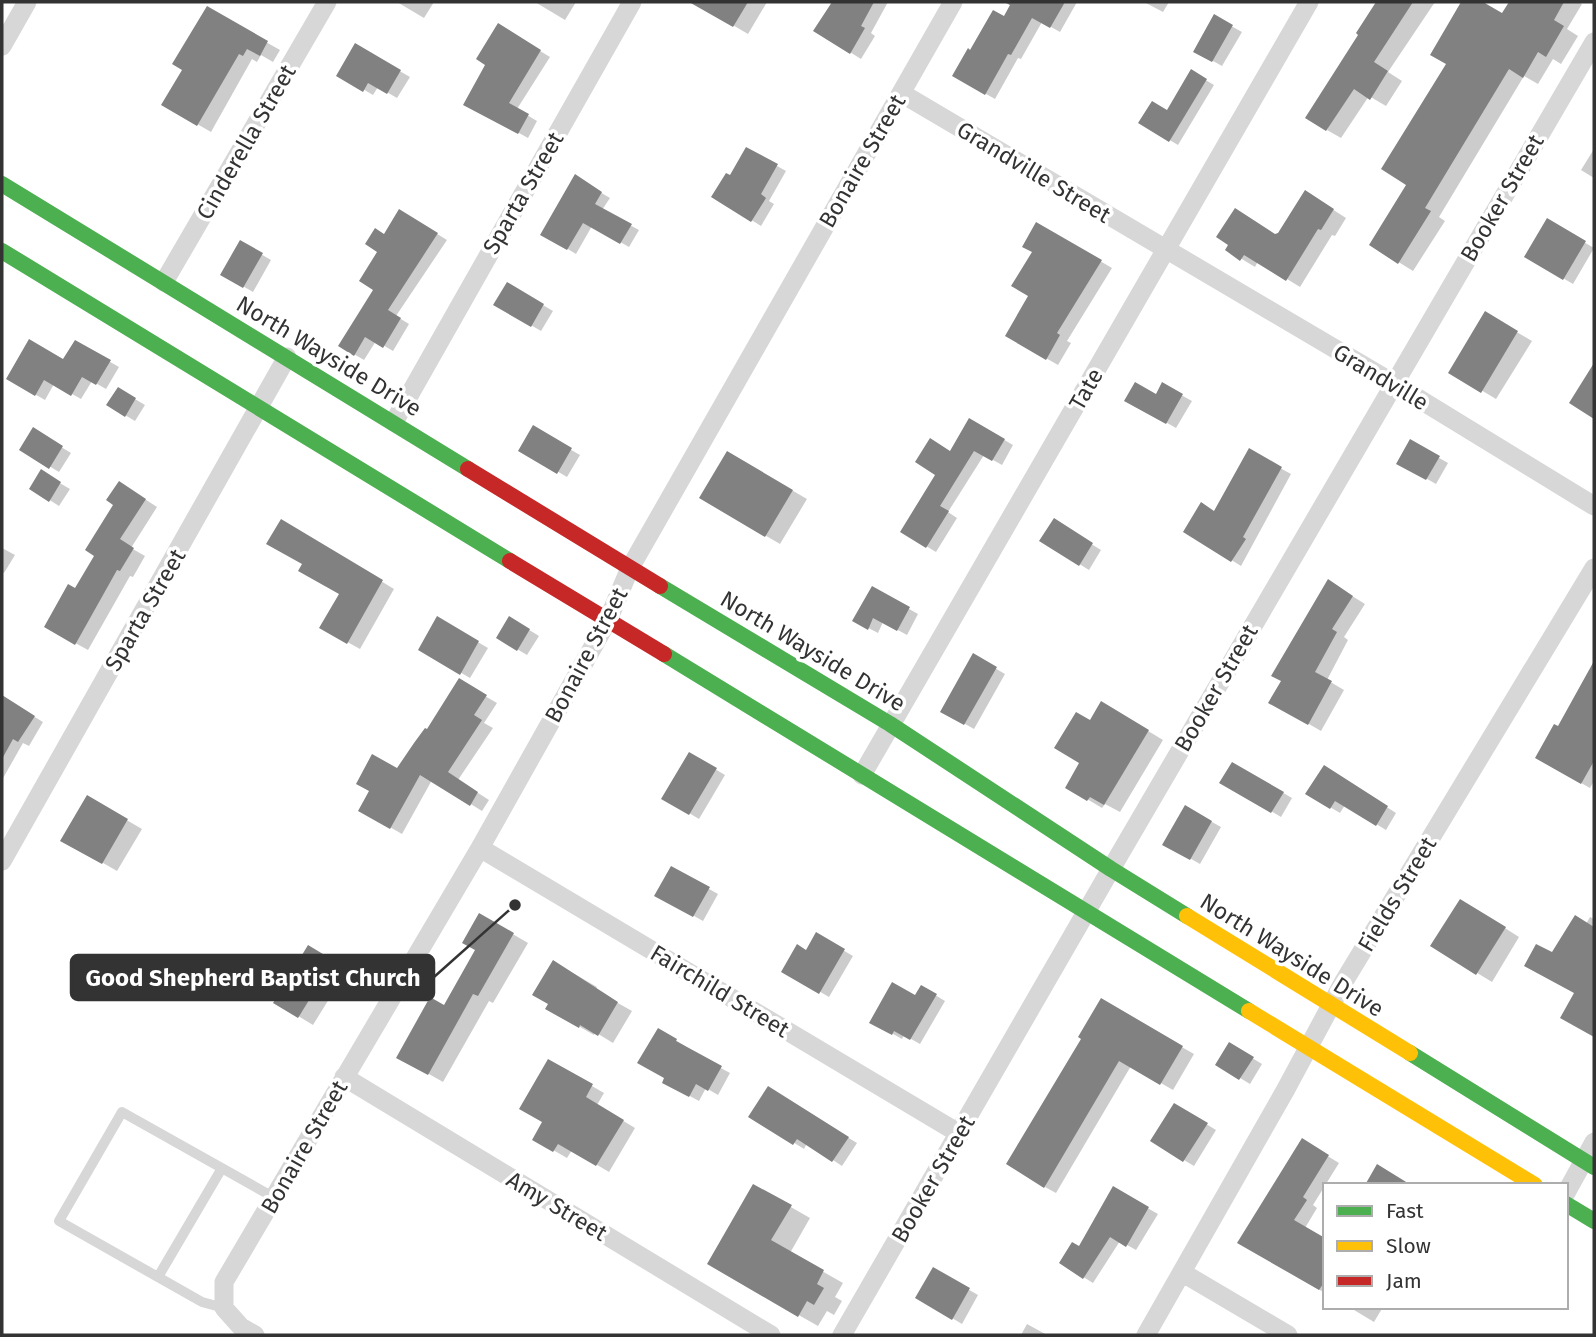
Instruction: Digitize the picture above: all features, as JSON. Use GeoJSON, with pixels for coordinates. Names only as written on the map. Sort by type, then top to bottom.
{"type":"FeatureCollection","features":[{"type":"Feature","properties":{"kind":"main road","name":"North Wayside Drive"},"geometry":{"type":"LineString","coordinates":[[2,184],[890,724],[1111,869],[1589,1164]]}},
{"type":"Feature","properties":{"kind":"main road"},"geometry":{"type":"LineString","coordinates":[[2,251],[1532,1183]]}},
{"type":"Feature","properties":{"kind":"main road"},"geometry":{"type":"LineString","coordinates":[[1568,1205],[1594,1221]]}},
{"type":"Feature","properties":{"kind":"street"},"geometry":{"type":"LineString","coordinates":[[2,46],[27,2]]}},
{"type":"Feature","properties":{"kind":"street","name":"Cinderella Street"},"geometry":{"type":"LineString","coordinates":[[164,282],[327,2]]}},
{"type":"Feature","properties":{"kind":"street","name":"Sparta Street"},"geometry":{"type":"LineString","coordinates":[[394,422],[632,2]]}},
{"type":"Feature","properties":{"kind":"street","name":"Bonaire Street"},"geometry":{"type":"LineString","coordinates":[[224,1308],[224,1282],[480,848],[608,620],[630,568],[953,2]]}},
{"type":"Feature","properties":{"kind":"street","name":"Tate"},"geometry":{"type":"LineString","coordinates":[[862,775],[1310,2]]}},
{"type":"Feature","properties":{"kind":"street","name":"Booker Street"},"geometry":{"type":"LineString","coordinates":[[842,1335],[1594,42]]}},
{"type":"Feature","properties":{"kind":"street","name":"Grandville Street"},"geometry":{"type":"LineString","coordinates":[[901,93],[1167,251]]}},
{"type":"Feature","properties":{"kind":"street","name":"Grandville"},"geometry":{"type":"LineString","coordinates":[[1167,251],[1394,383],[1594,506]]}},
{"type":"Feature","properties":{"kind":"street","name":"Sparta Street"},"geometry":{"type":"LineString","coordinates":[[2,861],[287,357]]}},
{"type":"Feature","properties":{"kind":"street","name":"Fields Street"},"geometry":{"type":"LineString","coordinates":[[1146,1335],[1331,1006],[1594,568]]}},
{"type":"Feature","properties":{"kind":"street","name":"Fairchild Street"},"geometry":{"type":"LineString","coordinates":[[480,848],[960,1134]]}},
{"type":"Feature","properties":{"kind":"street","name":"Amy Street"},"geometry":{"type":"LineString","coordinates":[[344,1077],[771,1335]]}},
{"type":"Feature","properties":{"kind":"street"},"geometry":{"type":"LineString","coordinates":[[1568,1191],[1589,1164],[1594,1142]]}},
{"type":"Feature","properties":{"kind":"street"},"geometry":{"type":"LineString","coordinates":[[1183,1273],[1288,1335]]}},
{"type":"Feature","properties":{"kind":"street"},"geometry":{"type":"LineString","coordinates":[[224,1308],[242,1327],[255,1335]]}},
{"type":"Feature","properties":{"kind":"lane"},"geometry":{"type":"LineString","coordinates":[[224,1308],[202,1302],[58,1221],[122,1112],[275,1198]]}},
{"type":"Feature","properties":{"kind":"lane"},"geometry":{"type":"LineString","coordinates":[[158,1278],[222,1168]]}},
{"type":"Feature","properties":{"kind":"building"},"geometry":{"type":"Polygon","coordinates":[[[689,2],[748,2],[733,27],[689,2]]]}},
{"type":"Feature","properties":{"kind":"building"},"geometry":{"type":"Polygon","coordinates":[[[832,2],[874,2],[861,26],[865,28],[850,54],[813,31],[832,2]]]}},
{"type":"Feature","properties":{"kind":"building"},"geometry":{"type":"Polygon","coordinates":[[[1004,2],[1065,2],[1050,28],[1032,18],[985,95],[952,76],[993,10],[1004,16],[1010,5],[1004,2]]]}},
{"type":"Feature","properties":{"kind":"building"},"geometry":{"type":"Polygon","coordinates":[[[1376,2],[1413,2],[1374,62],[1388,71],[1370,100],[1354,89],[1326,131],[1305,118],[1376,2]]]}},
{"type":"Feature","properties":{"kind":"building"},"geometry":{"type":"Polygon","coordinates":[[[1461,2],[1483,2],[1502,13],[1509,2],[1564,2],[1554,20],[1564,26],[1546,57],[1538,52],[1523,78],[1509,69],[1425,208],[1431,211],[1398,264],[1369,245],[1406,185],[1381,169],[1446,64],[1430,55],[1461,2]]]}},
{"type":"Feature","properties":{"kind":"building"},"geometry":{"type":"Polygon","coordinates":[[[207,6],[268,41],[260,56],[247,49],[243,56],[239,54],[197,126],[161,105],[182,70],[172,64],[207,6]]]}},
{"type":"Feature","properties":{"kind":"building"},"geometry":{"type":"Polygon","coordinates":[[[1214,14],[1233,25],[1212,62],[1193,52],[1214,14]]]}},
{"type":"Feature","properties":{"kind":"building"},"geometry":{"type":"Polygon","coordinates":[[[498,23],[541,50],[509,103],[529,114],[518,134],[463,105],[485,65],[476,59],[498,23]]]}},
{"type":"Feature","properties":{"kind":"building"},"geometry":{"type":"Polygon","coordinates":[[[355,43],[401,70],[387,94],[368,83],[363,92],[336,76],[355,43]]]}},
{"type":"Feature","properties":{"kind":"building"},"geometry":{"type":"Polygon","coordinates":[[[1191,69],[1207,79],[1169,142],[1138,123],[1152,101],[1167,110],[1191,69]]]}},
{"type":"Feature","properties":{"kind":"building"},"geometry":{"type":"Polygon","coordinates":[[[746,147],[778,164],[761,194],[766,198],[751,222],[711,197],[726,173],[730,175],[746,147]]]}},
{"type":"Feature","properties":{"kind":"building"},"geometry":{"type":"Polygon","coordinates":[[[575,174],[602,192],[595,204],[632,224],[620,244],[583,223],[567,250],[540,235],[575,174]]]}},
{"type":"Feature","properties":{"kind":"building"},"geometry":{"type":"Polygon","coordinates":[[[1305,190],[1334,209],[1321,230],[1318,229],[1286,281],[1244,255],[1240,261],[1225,250],[1228,245],[1216,237],[1235,208],[1275,234],[1278,233],[1305,190]]]}},
{"type":"Feature","properties":{"kind":"building"},"geometry":{"type":"Polygon","coordinates":[[[399,209],[438,233],[388,310],[401,318],[383,348],[365,337],[354,356],[338,346],[373,290],[359,281],[377,252],[365,244],[375,228],[384,234],[399,209]]]}},
{"type":"Feature","properties":{"kind":"building"},"geometry":{"type":"Polygon","coordinates":[[[1547,218],[1586,241],[1563,280],[1524,257],[1547,218]]]}},
{"type":"Feature","properties":{"kind":"building"},"geometry":{"type":"Polygon","coordinates":[[[1036,222],[1102,260],[1057,333],[1060,335],[1046,360],[1005,336],[1028,296],[1011,286],[1032,252],[1022,247],[1036,222]]]}},
{"type":"Feature","properties":{"kind":"building"},"geometry":{"type":"Polygon","coordinates":[[[240,240],[263,253],[243,288],[220,275],[240,240]]]}},
{"type":"Feature","properties":{"kind":"building"},"geometry":{"type":"Polygon","coordinates":[[[507,282],[544,304],[531,327],[493,305],[507,282]]]}},
{"type":"Feature","properties":{"kind":"building"},"geometry":{"type":"Polygon","coordinates":[[[1485,311],[1518,331],[1481,393],[1448,373],[1485,311]]]}},
{"type":"Feature","properties":{"kind":"building"},"geometry":{"type":"Polygon","coordinates":[[[29,339],[63,359],[75,340],[111,360],[96,385],[82,377],[71,396],[44,380],[35,396],[6,379],[29,339]]]}},
{"type":"Feature","properties":{"kind":"building"},"geometry":{"type":"Polygon","coordinates":[[[1594,363],[1594,419],[1569,403],[1594,363]]]}},
{"type":"Feature","properties":{"kind":"building"},"geometry":{"type":"Polygon","coordinates":[[[1135,382],[1156,394],[1162,382],[1183,394],[1166,424],[1124,401],[1135,382]]]}},
{"type":"Feature","properties":{"kind":"building"},"geometry":{"type":"Polygon","coordinates":[[[118,387],[136,398],[125,417],[106,405],[118,387]]]}},
{"type":"Feature","properties":{"kind":"building"},"geometry":{"type":"Polygon","coordinates":[[[969,418],[1005,439],[992,461],[974,451],[940,506],[949,511],[926,548],[900,532],[935,475],[915,462],[930,438],[950,451],[969,418]]]}},
{"type":"Feature","properties":{"kind":"building"},"geometry":{"type":"Polygon","coordinates":[[[533,425],[572,448],[557,474],[518,451],[533,425]]]}},
{"type":"Feature","properties":{"kind":"building"},"geometry":{"type":"Polygon","coordinates":[[[33,427],[63,446],[49,469],[19,450],[33,427]]]}},
{"type":"Feature","properties":{"kind":"building"},"geometry":{"type":"Polygon","coordinates":[[[1410,439],[1440,456],[1426,480],[1396,464],[1410,439]]]}},
{"type":"Feature","properties":{"kind":"building"},"geometry":{"type":"Polygon","coordinates":[[[1249,448],[1282,467],[1243,537],[1246,539],[1231,562],[1183,532],[1201,502],[1214,511],[1249,448]]]}},
{"type":"Feature","properties":{"kind":"building"},"geometry":{"type":"Polygon","coordinates":[[[727,451],[793,490],[765,537],[699,498],[727,451]]]}},
{"type":"Feature","properties":{"kind":"building"},"geometry":{"type":"Polygon","coordinates":[[[41,469],[61,482],[49,502],[29,489],[41,469]]]}},
{"type":"Feature","properties":{"kind":"building"},"geometry":{"type":"Polygon","coordinates":[[[119,481],[146,499],[120,539],[134,548],[120,571],[117,570],[75,645],[44,627],[68,584],[75,588],[94,556],[85,550],[113,505],[106,500],[119,481]]]}},
{"type":"Feature","properties":{"kind":"building"},"geometry":{"type":"Polygon","coordinates":[[[1054,518],[1093,543],[1079,566],[1039,541],[1054,518]]]}},
{"type":"Feature","properties":{"kind":"building"},"geometry":{"type":"Polygon","coordinates":[[[281,519],[383,580],[347,644],[319,628],[339,594],[298,571],[302,564],[266,544],[281,519]]]}},
{"type":"Feature","properties":{"kind":"building"},"geometry":{"type":"Polygon","coordinates":[[[1328,579],[1353,596],[1332,629],[1337,632],[1315,672],[1332,681],[1308,725],[1268,703],[1281,681],[1271,676],[1328,579]]]}},
{"type":"Feature","properties":{"kind":"building"},"geometry":{"type":"Polygon","coordinates":[[[872,586],[910,607],[897,631],[873,618],[868,630],[852,621],[872,586]]]}},
{"type":"Feature","properties":{"kind":"building"},"geometry":{"type":"Polygon","coordinates":[[[437,616],[479,641],[460,675],[418,650],[437,616]]]}},
{"type":"Feature","properties":{"kind":"building"},"geometry":{"type":"Polygon","coordinates":[[[509,616],[530,629],[517,651],[496,638],[509,616]]]}},
{"type":"Feature","properties":{"kind":"building"},"geometry":{"type":"Polygon","coordinates":[[[973,653],[997,667],[964,725],[940,712],[973,653]]]}},
{"type":"Feature","properties":{"kind":"building"},"geometry":{"type":"Polygon","coordinates":[[[1594,661],[1594,761],[1581,784],[1535,758],[1554,724],[1558,726],[1594,661]]]}},
{"type":"Feature","properties":{"kind":"building"},"geometry":{"type":"Polygon","coordinates":[[[459,678],[487,695],[474,715],[482,720],[448,772],[478,792],[470,806],[420,775],[390,829],[358,811],[369,791],[356,784],[372,754],[397,768],[425,728],[427,729],[459,678]]]}},
{"type":"Feature","properties":{"kind":"building"},"geometry":{"type":"Polygon","coordinates":[[[2,695],[35,716],[18,742],[13,739],[2,759],[2,695]]]}},
{"type":"Feature","properties":{"kind":"building"},"geometry":{"type":"Polygon","coordinates":[[[1101,701],[1149,730],[1104,805],[1090,797],[1087,801],[1065,788],[1079,763],[1054,748],[1076,712],[1090,720],[1101,701]]]}},
{"type":"Feature","properties":{"kind":"building"},"geometry":{"type":"Polygon","coordinates":[[[689,752],[717,768],[689,815],[661,799],[689,752]]]}},
{"type":"Feature","properties":{"kind":"building"},"geometry":{"type":"Polygon","coordinates":[[[1232,762],[1284,792],[1271,813],[1219,783],[1232,762]]]}},
{"type":"Feature","properties":{"kind":"building"},"geometry":{"type":"Polygon","coordinates":[[[1324,765],[1388,806],[1376,826],[1335,801],[1330,809],[1305,794],[1324,765]]]}},
{"type":"Feature","properties":{"kind":"building"},"geometry":{"type":"Polygon","coordinates":[[[87,795],[128,819],[102,864],[60,841],[87,795]]]}},
{"type":"Feature","properties":{"kind":"building"},"geometry":{"type":"Polygon","coordinates":[[[1185,805],[1212,821],[1190,860],[1162,845],[1185,805]]]}},
{"type":"Feature","properties":{"kind":"building"},"geometry":{"type":"Polygon","coordinates":[[[671,866],[710,887],[693,917],[654,896],[671,866]]]}},
{"type":"Feature","properties":{"kind":"building"},"geometry":{"type":"Polygon","coordinates":[[[1460,899],[1506,927],[1476,975],[1430,946],[1460,899]]]}},
{"type":"Feature","properties":{"kind":"building"},"geometry":{"type":"Polygon","coordinates":[[[479,913],[514,933],[478,996],[473,994],[428,1075],[396,1058],[430,997],[444,1005],[475,950],[462,943],[479,913]]]}},
{"type":"Feature","properties":{"kind":"building"},"geometry":{"type":"Polygon","coordinates":[[[1575,915],[1594,927],[1594,1037],[1560,1018],[1574,993],[1524,966],[1536,944],[1552,952],[1575,915]]]}},
{"type":"Feature","properties":{"kind":"building"},"geometry":{"type":"Polygon","coordinates":[[[816,932],[845,949],[819,994],[781,972],[797,944],[806,950],[816,932]]]}},
{"type":"Feature","properties":{"kind":"building"},"geometry":{"type":"Polygon","coordinates":[[[308,945],[343,966],[329,990],[319,984],[298,1018],[273,1003],[308,945]]]}},
{"type":"Feature","properties":{"kind":"building"},"geometry":{"type":"Polygon","coordinates":[[[553,960],[618,1002],[598,1036],[545,1009],[548,1004],[532,995],[553,960]]]}},
{"type":"Feature","properties":{"kind":"building"},"geometry":{"type":"Polygon","coordinates":[[[892,982],[915,995],[921,985],[937,994],[910,1040],[894,1031],[892,1035],[869,1023],[892,982]]]}},
{"type":"Feature","properties":{"kind":"building"},"geometry":{"type":"Polygon","coordinates":[[[1101,998],[1183,1046],[1160,1085],[1119,1061],[1044,1188],[1006,1164],[1081,1039],[1078,1037],[1101,998]]]}},
{"type":"Feature","properties":{"kind":"building"},"geometry":{"type":"Polygon","coordinates":[[[658,1028],[722,1066],[708,1091],[696,1084],[689,1097],[662,1083],[664,1078],[637,1063],[658,1028]]]}},
{"type":"Feature","properties":{"kind":"building"},"geometry":{"type":"Polygon","coordinates":[[[1229,1042],[1254,1057],[1239,1080],[1215,1065],[1229,1042]]]}},
{"type":"Feature","properties":{"kind":"building"},"geometry":{"type":"Polygon","coordinates":[[[548,1059],[593,1084],[586,1097],[624,1120],[596,1166],[558,1144],[553,1152],[532,1140],[542,1122],[519,1109],[548,1059]]]}},
{"type":"Feature","properties":{"kind":"building"},"geometry":{"type":"Polygon","coordinates":[[[768,1086],[849,1137],[832,1162],[797,1139],[793,1145],[748,1117],[768,1086]]]}},
{"type":"Feature","properties":{"kind":"building"},"geometry":{"type":"Polygon","coordinates":[[[1174,1103],[1208,1123],[1183,1162],[1150,1141],[1174,1103]]]}},
{"type":"Feature","properties":{"kind":"building"},"geometry":{"type":"Polygon","coordinates":[[[1302,1138],[1329,1155],[1303,1197],[1307,1200],[1294,1220],[1323,1237],[1323,1284],[1319,1290],[1237,1243],[1302,1138]]]}},
{"type":"Feature","properties":{"kind":"building"},"geometry":{"type":"Polygon","coordinates":[[[1377,1164],[1408,1183],[1366,1183],[1377,1164]]]}},
{"type":"Feature","properties":{"kind":"building"},"geometry":{"type":"Polygon","coordinates":[[[753,1184],[792,1205],[771,1240],[824,1270],[817,1284],[824,1288],[814,1305],[807,1301],[798,1317],[707,1264],[753,1184]]]}},
{"type":"Feature","properties":{"kind":"building"},"geometry":{"type":"Polygon","coordinates":[[[1113,1186],[1149,1207],[1126,1247],[1110,1237],[1083,1279],[1059,1263],[1072,1242],[1079,1246],[1113,1186]]]}},
{"type":"Feature","properties":{"kind":"building"},"geometry":{"type":"Polygon","coordinates":[[[933,1267],[970,1288],[952,1320],[915,1298],[933,1267]]]}},
{"type":"Feature","properties":{"kind":"traffic: fast"},"geometry":{"type":"LineString","coordinates":[[2,184],[468,469]]}},
{"type":"Feature","properties":{"kind":"traffic: fast"},"geometry":{"type":"LineString","coordinates":[[2,251],[510,561]]}},
{"type":"Feature","properties":{"kind":"traffic: fast"},"geometry":{"type":"LineString","coordinates":[[660,586],[890,724],[1187,916]]}},
{"type":"Feature","properties":{"kind":"traffic: fast"},"geometry":{"type":"LineString","coordinates":[[664,654],[1249,1011]]}},
{"type":"Feature","properties":{"kind":"traffic: fast"},"geometry":{"type":"LineString","coordinates":[[1410,1053],[1594,1167]]}},
{"type":"Feature","properties":{"kind":"traffic: fast"},"geometry":{"type":"LineString","coordinates":[[1568,1205],[1594,1221]]}},
{"type":"Feature","properties":{"kind":"traffic: slow"},"geometry":{"type":"LineString","coordinates":[[1187,916],[1410,1053]]}},
{"type":"Feature","properties":{"kind":"traffic: slow"},"geometry":{"type":"LineString","coordinates":[[1249,1011],[1532,1183]]}},
{"type":"Feature","properties":{"kind":"traffic: jam"},"geometry":{"type":"LineString","coordinates":[[468,469],[660,586]]}},
{"type":"Feature","properties":{"kind":"traffic: jam"},"geometry":{"type":"LineString","coordinates":[[510,561],[664,654]]}},
{"type":"Feature","properties":{"kind":"place","name":"Good Shepherd Baptist Church"},"geometry":{"type":"Point","coordinates":[515,905]}}]}
